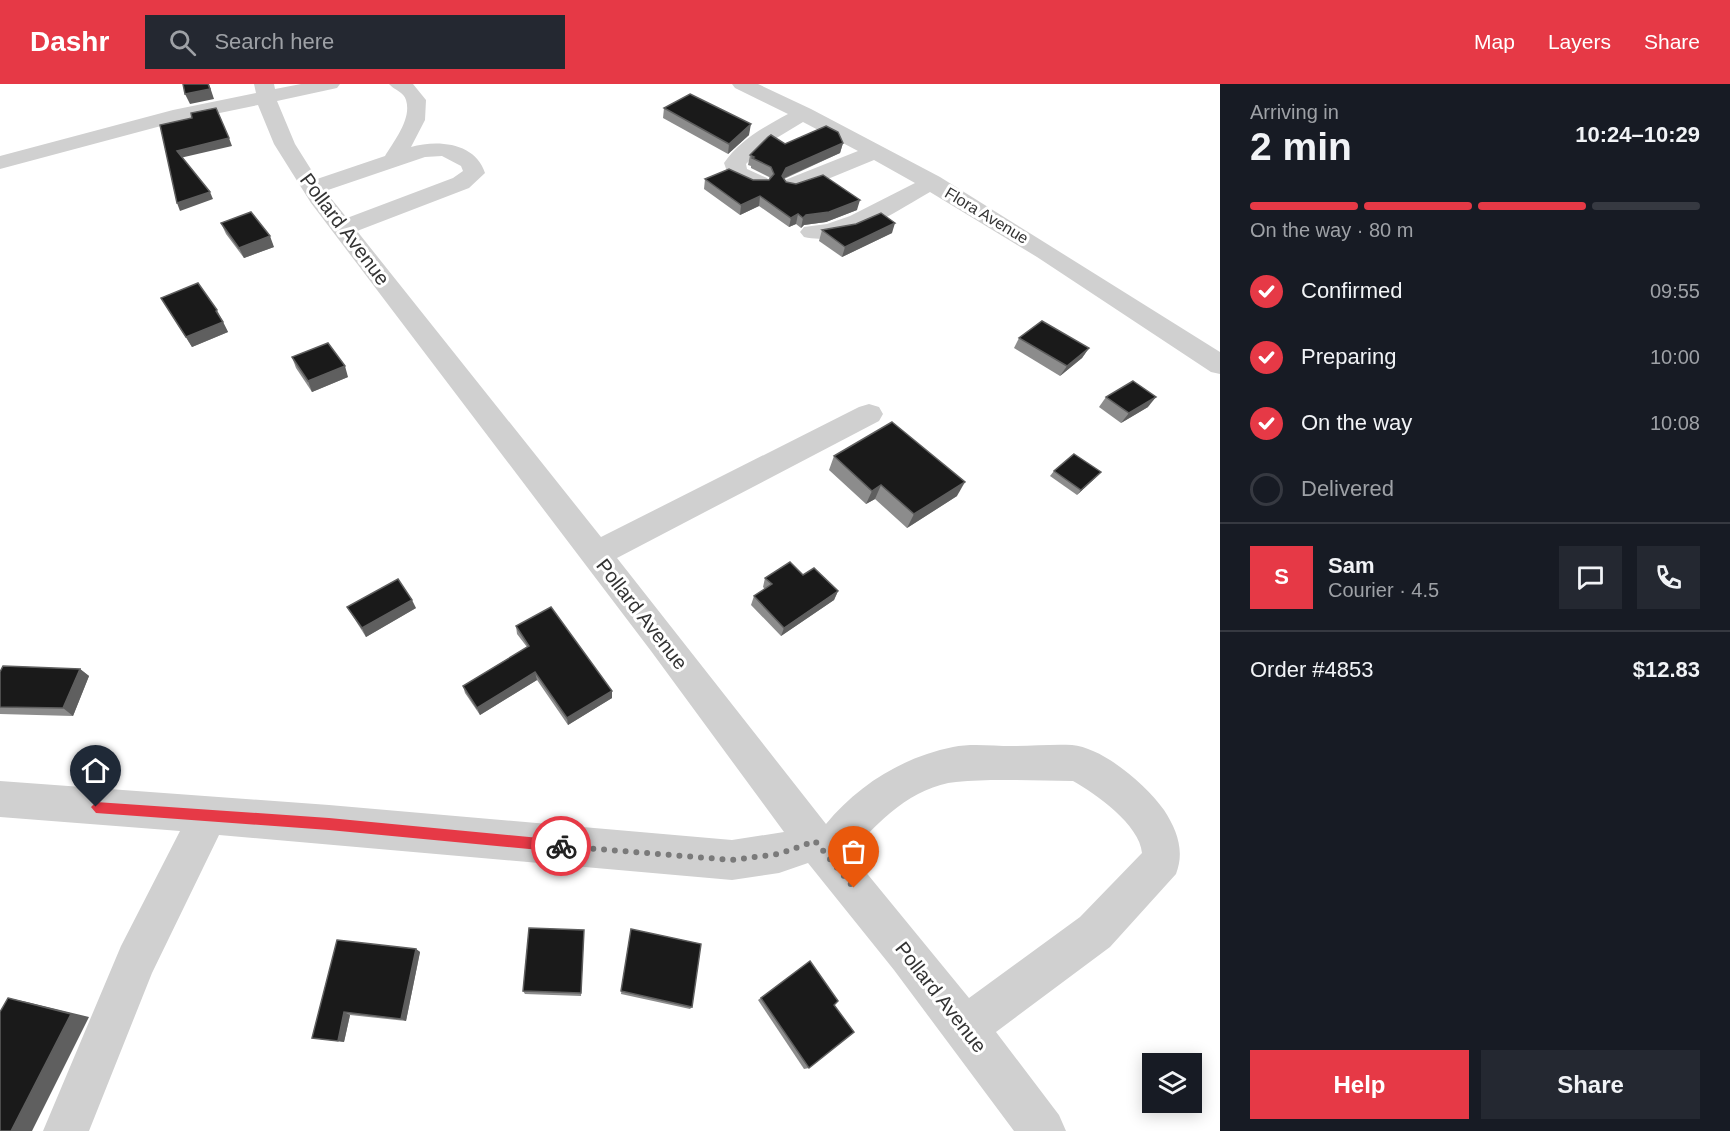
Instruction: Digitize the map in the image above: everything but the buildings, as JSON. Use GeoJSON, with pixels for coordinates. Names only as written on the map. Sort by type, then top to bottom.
{"type":"FeatureCollection","features":[{"type":"Feature","properties":{"kind":"street"},"geometry":{"type":"LineString","coordinates":[[0,163],[265,90],[330,84]]}},
{"type":"Feature","properties":{"kind":"street"},"geometry":{"type":"LineString","coordinates":[[393,161],[418,114],[417,101],[405,86],[399,84]]}},
{"type":"Feature","properties":{"kind":"street","name":"Flora Avenue"},"geometry":{"type":"LineString","coordinates":[[742,84],[804,113],[932,182],[1050,253],[1220,365]]}},
{"type":"Feature","properties":{"kind":"street","name":"Pollard Avenue"},"geometry":{"type":"LineString","coordinates":[[265,90],[280,134],[312,188],[821,848],[909,955],[1043,1131]]}},
{"type":"Feature","properties":{"kind":"street"},"geometry":{"type":"LineString","coordinates":[[759,183],[737,172],[735,163],[758,141],[804,113]]}},
{"type":"Feature","properties":{"kind":"street"},"geometry":{"type":"LineString","coordinates":[[312,188],[422,152],[440,149],[456,152],[471,163],[474,173],[461,183],[342,228]]}},
{"type":"Feature","properties":{"kind":"street"},"geometry":{"type":"LineString","coordinates":[[793,185],[876,151]]}},
{"type":"Feature","properties":{"kind":"street"},"geometry":{"type":"LineString","coordinates":[[812,232],[826,232],[845,227],[932,182]]}},
{"type":"Feature","properties":{"kind":"street"},"geometry":{"type":"LineString","coordinates":[[596,554],[869,414]]}},
{"type":"Feature","properties":{"kind":"street"},"geometry":{"type":"LineString","coordinates":[[2,803],[329,824],[732,860],[821,848],[845,831],[888,791],[922,773],[955,764],[1074,763],[1090,768],[1115,786],[1143,814],[1164,849],[1162,860],[1095,932],[1029,979],[965,1029]]}},
{"type":"Feature","properties":{"kind":"street"},"geometry":{"type":"LineString","coordinates":[[66,1131],[136,961],[208,816]]}},
{"type":"Feature","properties":{"kind":"way so far"},"geometry":{"type":"LineString","coordinates":[[561,846],[732,860],[779,854],[815,841],[854,888]]}},
{"type":"Feature","properties":{"kind":"route"},"geometry":{"type":"LineString","coordinates":[[96,807],[329,824],[561,846]]}}]}
